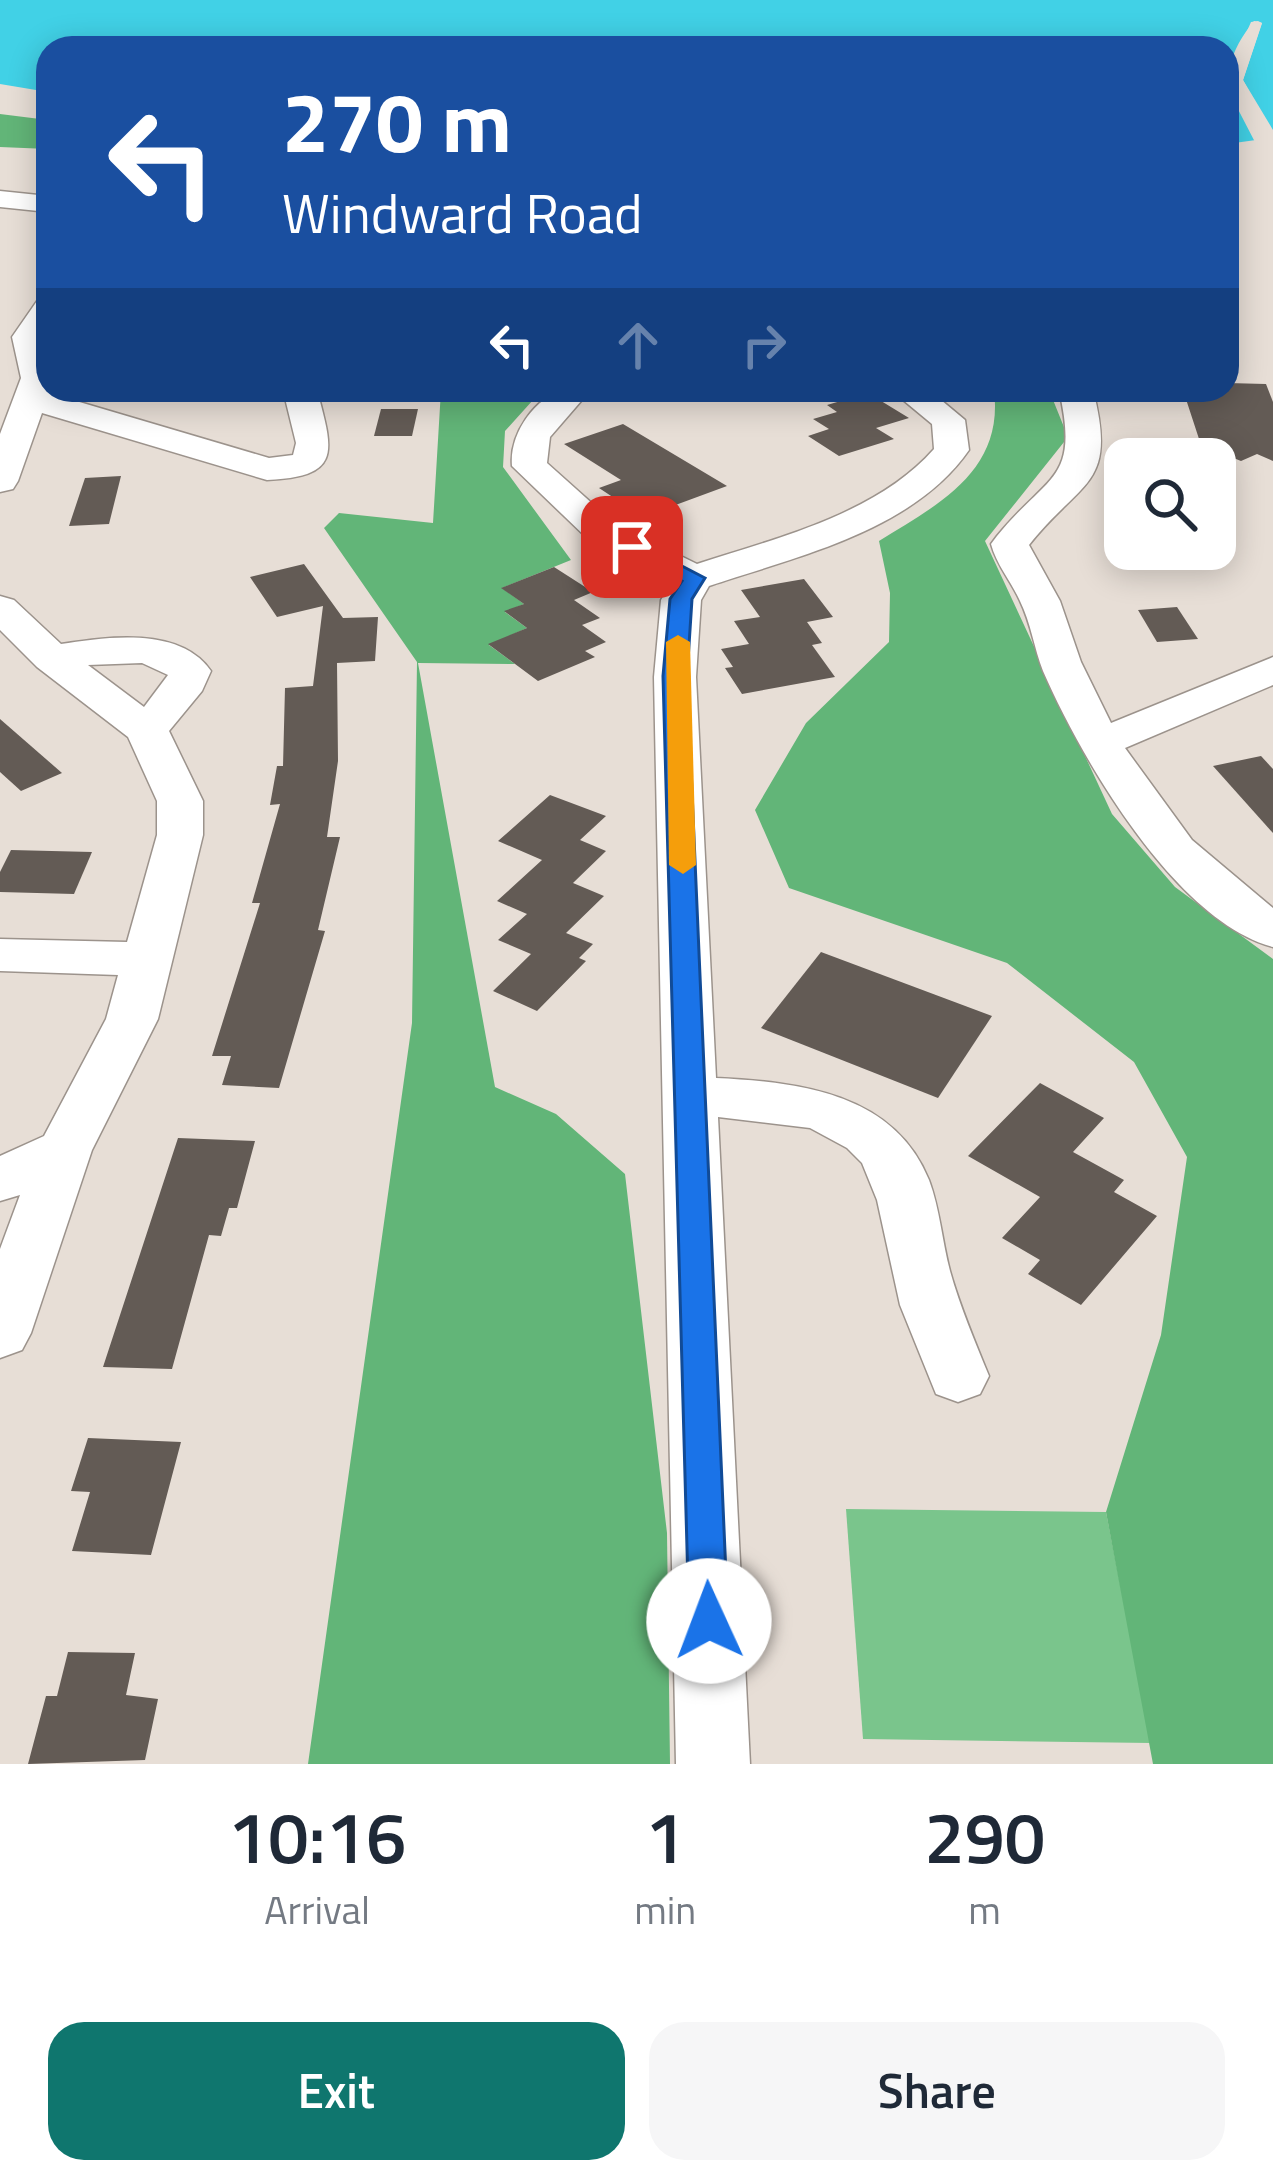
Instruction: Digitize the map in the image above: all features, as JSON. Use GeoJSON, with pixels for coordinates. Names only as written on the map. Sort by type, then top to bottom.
{"type":"FeatureCollection","features":[{"type":"Feature","properties":{"kind":"street"},"geometry":{"type":"LineString","coordinates":[[0,199],[36,203]]}},
{"type":"Feature","properties":{"kind":"street"},"geometry":{"type":"LineString","coordinates":[[14,336],[36,364]]}},
{"type":"Feature","properties":{"kind":"street"},"geometry":{"type":"LineString","coordinates":[[0,482],[33,399],[36,379]]}},
{"type":"Feature","properties":{"kind":"street"},"geometry":{"type":"LineString","coordinates":[[43,402],[267,469],[292,468],[310,460],[313,442],[303,402]]}},
{"type":"Feature","properties":{"kind":"street"},"geometry":{"type":"LineString","coordinates":[[563,402],[533,430],[527,457],[530,466],[601,531],[694,578]]}},
{"type":"Feature","properties":{"kind":"street"},"geometry":{"type":"LineString","coordinates":[[713,1764],[675,676],[681,599],[694,578],[858,519],[912,494],[932,478],[954,435],[952,419],[933,402]]}},
{"type":"Feature","properties":{"kind":"street"},"geometry":{"type":"LineString","coordinates":[[1079,402],[1090,452],[1083,471],[1031,515],[1010,544],[1012,557],[1040,602],[1064,670],[1102,742],[1181,860],[1222,899],[1273,931]]}},
{"type":"Feature","properties":{"kind":"street"},"geometry":{"type":"LineString","coordinates":[[0,608],[52,658],[147,730],[180,801],[181,835],[132,1019],[64,1150],[0,1333]]}},
{"type":"Feature","properties":{"kind":"street"},"geometry":{"type":"LineString","coordinates":[[52,658],[139,651],[184,665],[190,671],[187,682],[147,730]]}},
{"type":"Feature","properties":{"kind":"street"},"geometry":{"type":"LineString","coordinates":[[1102,742],[1273,670]]}},
{"type":"Feature","properties":{"kind":"street"},"geometry":{"type":"LineString","coordinates":[[0,955],[147,959]]}},
{"type":"Feature","properties":{"kind":"street"},"geometry":{"type":"LineString","coordinates":[[691,1096],[758,1100],[843,1118],[869,1135],[894,1162],[901,1179],[913,1213],[918,1260],[958,1376]]}},
{"type":"Feature","properties":{"kind":"street"},"geometry":{"type":"LineString","coordinates":[[0,1180],[64,1150]]}},
{"type":"Feature","properties":{"kind":"green space"},"geometry":{"type":"Polygon","coordinates":[[[0,114],[36,118],[36,148],[0,147],[0,114]]]}},
{"type":"Feature","properties":{"kind":"green space"},"geometry":{"type":"Polygon","coordinates":[[[440,402],[531,402],[505,431],[503,467],[571,560],[502,588],[524,604],[505,612],[527,628],[489,645],[515,664],[418,663],[495,1087],[556,1114],[625,1174],[667,1533],[670,1764],[308,1764],[412,1023],[417,662],[324,528],[339,513],[433,523],[440,402]]]}},
{"type":"Feature","properties":{"kind":"green space"},"geometry":{"type":"Polygon","coordinates":[[[994,402],[1054,402],[1068,437],[985,541],[1112,814],[1175,887],[1273,959],[1273,1764],[1153,1764],[1106,1512],[1161,1335],[1187,1157],[1134,1062],[1007,963],[789,888],[755,810],[806,723],[889,642],[890,593],[879,541],[963,482],[989,443],[994,402]]]}},
{"type":"Feature","properties":{"kind":"green space"},"geometry":{"type":"Polygon","coordinates":[[[846,1509],[1106,1512],[1151,1743],[863,1739],[846,1509]]]}},
{"type":"Feature","properties":{"kind":"water"},"geometry":{"type":"Polygon","coordinates":[[[0,0],[1273,0],[1273,130],[1243,80],[1262,23],[1254,21],[1239,44],[1239,36],[36,36],[36,90],[0,84],[0,0]]]}},
{"type":"Feature","properties":{"kind":"water"},"geometry":{"type":"Polygon","coordinates":[[[1239,108],[1256,140],[1239,142],[1239,108]]]}},
{"type":"Feature","properties":{"kind":"pier"},"geometry":{"type":"Polygon","coordinates":[[[1251,22],[1262,23],[1243,80],[1273,136],[1239,84],[1252,34],[1239,72],[1239,50],[1251,22]]]}},
{"type":"Feature","properties":{"kind":"pier"},"geometry":{"type":"Polygon","coordinates":[[[1239,96],[1261,138],[1257,146],[1239,111],[1239,96]]]}},
{"type":"Feature","properties":{"kind":"building"},"geometry":{"type":"Polygon","coordinates":[[[1239,383],[1266,384],[1273,402],[1273,461],[1257,454],[1236,459],[1236,438],[1199,438],[1187,402],[1239,402],[1239,383]]]}},
{"type":"Feature","properties":{"kind":"building"},"geometry":{"type":"Polygon","coordinates":[[[883,402],[909,418],[876,428],[894,439],[839,456],[808,436],[829,429],[813,419],[837,412],[827,405],[883,402]]]}},
{"type":"Feature","properties":{"kind":"building"},"geometry":{"type":"Polygon","coordinates":[[[381,409],[418,409],[412,436],[374,436],[381,409]]]}},
{"type":"Feature","properties":{"kind":"building"},"geometry":{"type":"Polygon","coordinates":[[[623,424],[727,486],[643,517],[599,488],[621,480],[564,444],[623,424]]]}},
{"type":"Feature","properties":{"kind":"building"},"geometry":{"type":"Polygon","coordinates":[[[121,476],[109,524],[69,526],[85,478],[121,476]]]}},
{"type":"Feature","properties":{"kind":"building"},"geometry":{"type":"Polygon","coordinates":[[[304,564],[343,618],[378,617],[375,661],[337,663],[338,761],[327,837],[340,837],[318,930],[325,931],[279,1088],[222,1085],[231,1056],[212,1056],[260,903],[252,903],[280,804],[270,805],[277,766],[283,766],[285,688],[313,686],[323,606],[277,617],[250,577],[304,564]]]}},
{"type":"Feature","properties":{"kind":"building"},"geometry":{"type":"Polygon","coordinates":[[[554,567],[593,592],[574,600],[600,618],[582,625],[606,642],[585,651],[595,657],[538,681],[488,644],[527,628],[504,611],[524,604],[501,588],[554,567]]]}},
{"type":"Feature","properties":{"kind":"building"},"geometry":{"type":"Polygon","coordinates":[[[804,579],[833,617],[807,622],[822,643],[812,645],[835,677],[742,694],[725,668],[733,667],[721,649],[749,644],[734,621],[760,617],[741,590],[804,579]]]}},
{"type":"Feature","properties":{"kind":"building"},"geometry":{"type":"Polygon","coordinates":[[[1177,607],[1198,639],[1157,642],[1138,610],[1177,607]]]}},
{"type":"Feature","properties":{"kind":"building"},"geometry":{"type":"Polygon","coordinates":[[[0,719],[62,773],[21,791],[0,772],[0,719]]]}},
{"type":"Feature","properties":{"kind":"building"},"geometry":{"type":"Polygon","coordinates":[[[1261,756],[1273,769],[1273,833],[1213,766],[1261,756]]]}},
{"type":"Feature","properties":{"kind":"building"},"geometry":{"type":"Polygon","coordinates":[[[550,795],[606,816],[580,840],[606,851],[573,883],[604,896],[566,933],[593,944],[579,958],[586,961],[537,1011],[493,991],[531,954],[498,940],[527,914],[497,901],[542,860],[498,841],[550,795]]]}},
{"type":"Feature","properties":{"kind":"building"},"geometry":{"type":"Polygon","coordinates":[[[11,850],[92,852],[74,894],[0,892],[0,872],[11,850]]]}},
{"type":"Feature","properties":{"kind":"building"},"geometry":{"type":"Polygon","coordinates":[[[821,952],[992,1016],[938,1098],[761,1028],[821,952]]]}},
{"type":"Feature","properties":{"kind":"building"},"geometry":{"type":"Polygon","coordinates":[[[1040,1083],[1104,1118],[1073,1152],[1124,1180],[1114,1192],[1157,1216],[1081,1305],[1028,1274],[1040,1260],[1002,1238],[1040,1197],[968,1156],[1040,1083]]]}},
{"type":"Feature","properties":{"kind":"building"},"geometry":{"type":"Polygon","coordinates":[[[178,1138],[255,1141],[237,1208],[229,1208],[221,1236],[209,1235],[172,1369],[103,1367],[178,1138]]]}},
{"type":"Feature","properties":{"kind":"building"},"geometry":{"type":"Polygon","coordinates":[[[88,1438],[181,1442],[151,1555],[72,1551],[90,1492],[71,1491],[88,1438]]]}},
{"type":"Feature","properties":{"kind":"building"},"geometry":{"type":"Polygon","coordinates":[[[68,1652],[135,1653],[126,1695],[158,1699],[145,1760],[28,1764],[46,1696],[57,1696],[68,1652]]]}},
{"type":"Feature","properties":{"kind":"slow traffic"},"geometry":{"type":"LineString","coordinates":[[678,642],[675,676],[683,865]]}},
{"type":"Feature","properties":{"kind":"route"},"geometry":{"type":"LineString","coordinates":[[632,547],[694,578],[681,599],[675,676],[709,1621]]}}]}
